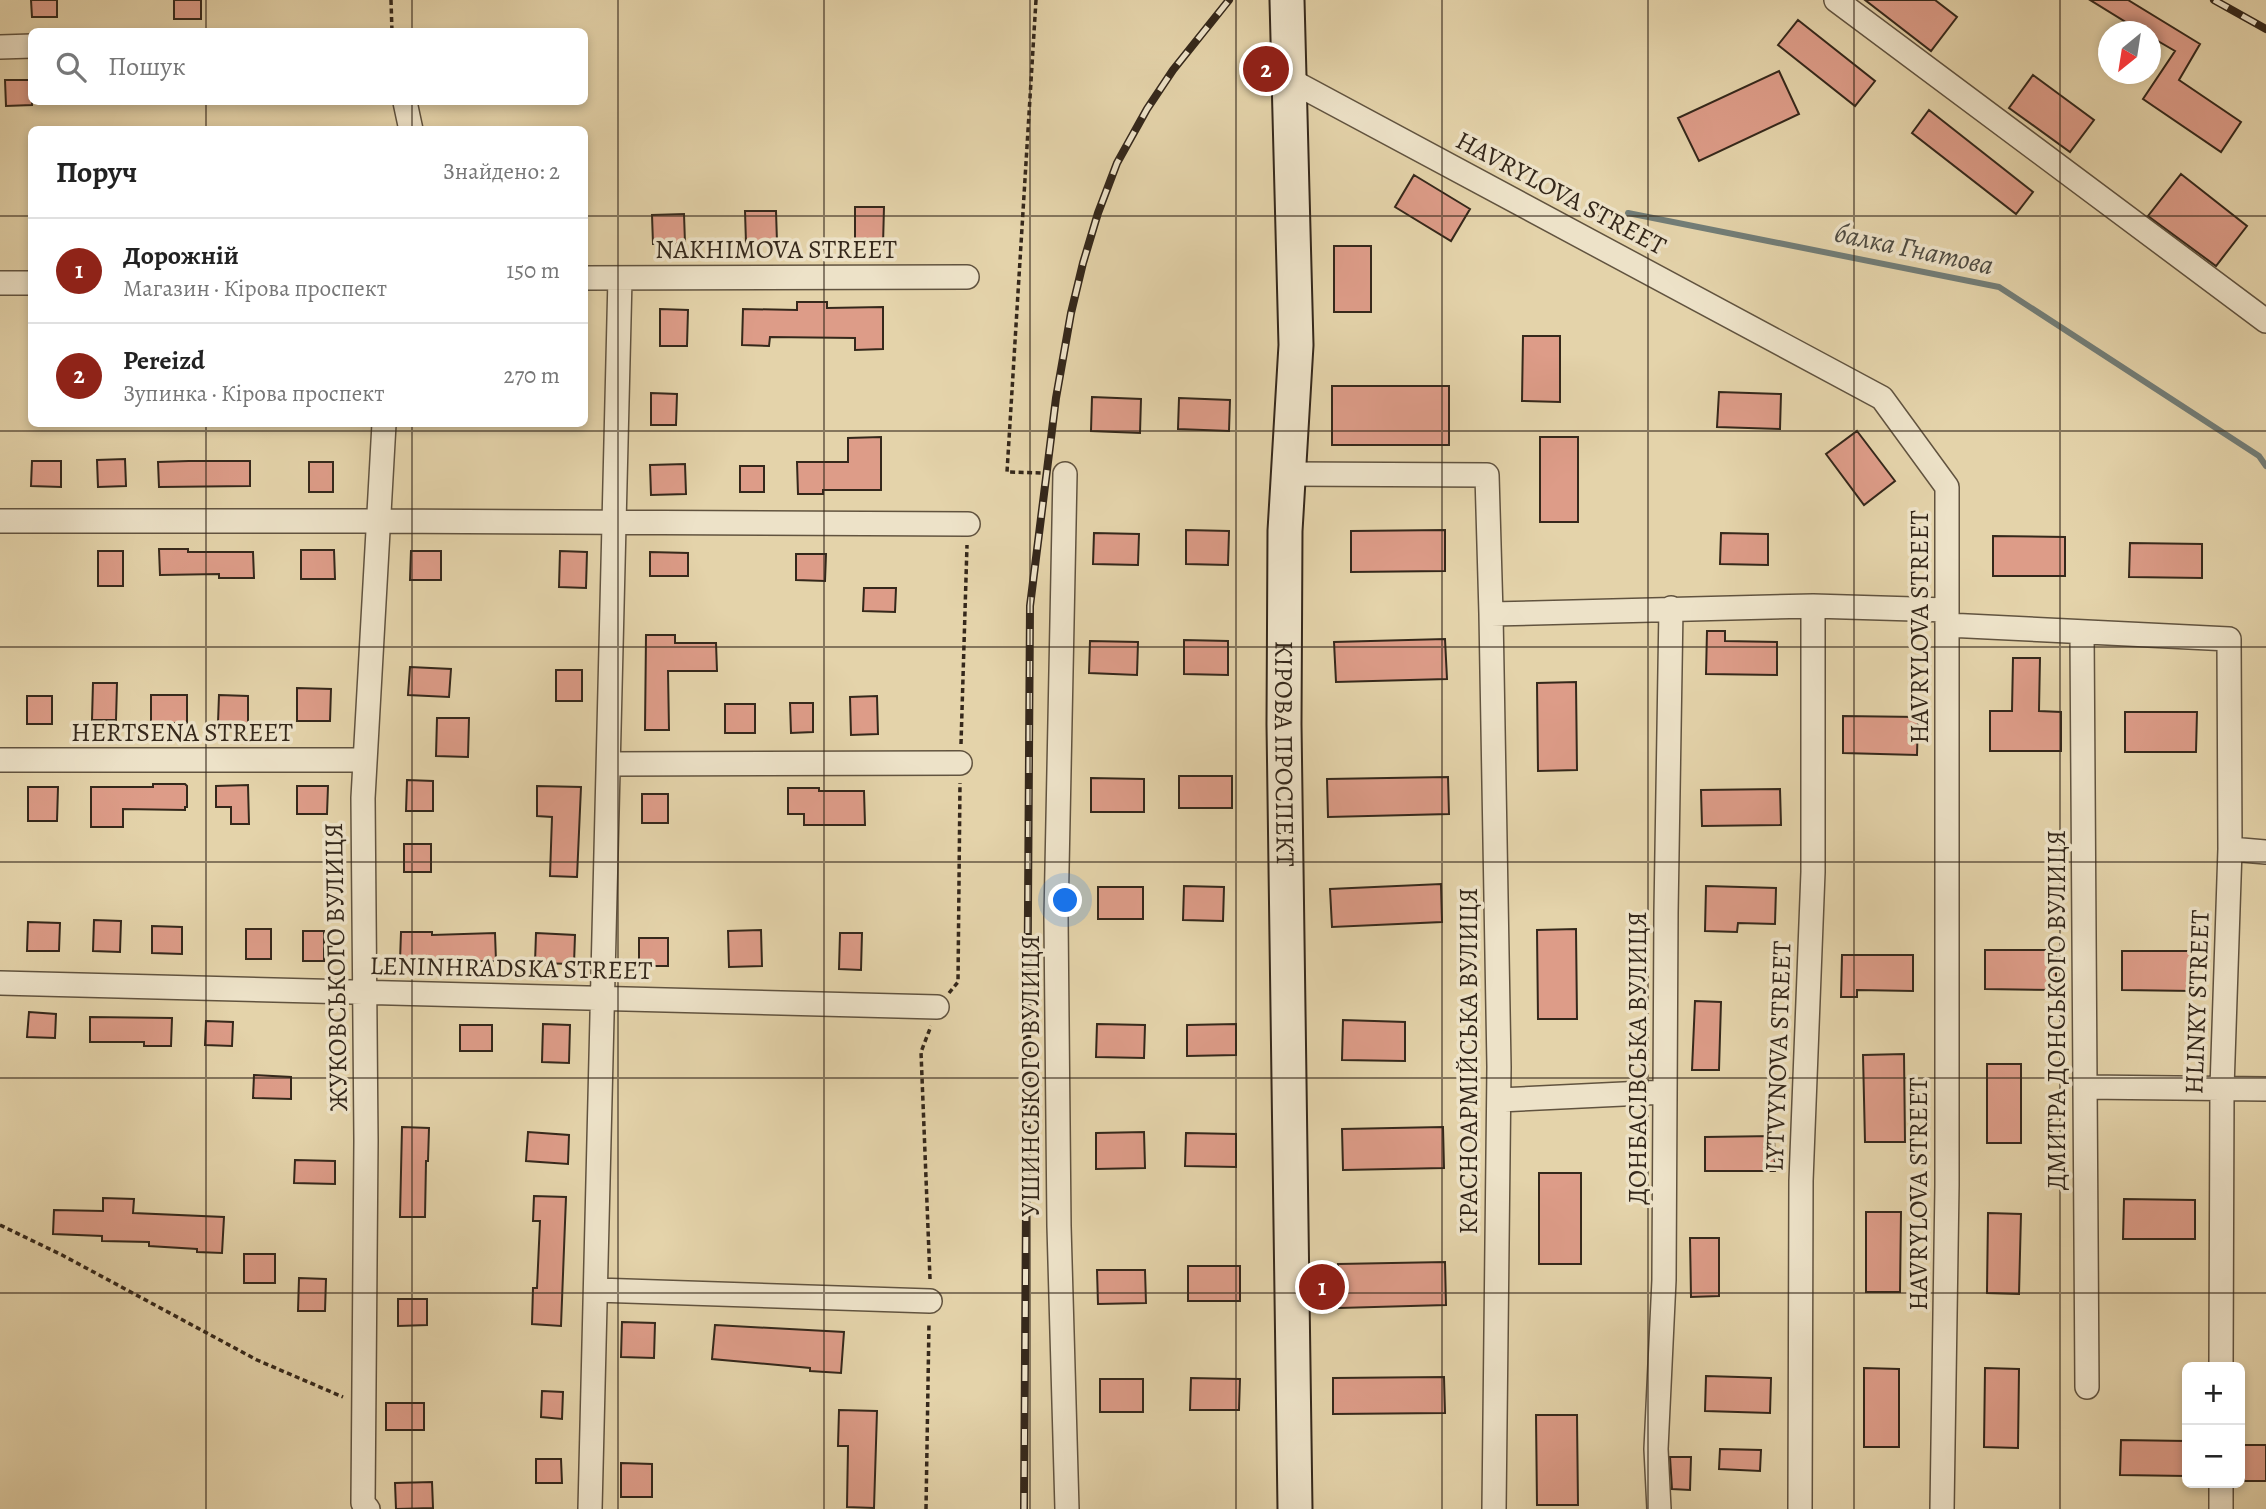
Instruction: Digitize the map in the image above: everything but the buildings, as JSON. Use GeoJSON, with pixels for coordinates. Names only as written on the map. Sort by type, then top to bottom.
{"type":"FeatureCollection","features":[{"type":"Feature","properties":{"kind":"street","name":"КІРОВА ПРОСПЕКТ"},"geometry":{"type":"LineString","coordinates":[[1287,0],[1296,345],[1285,531],[1284,724],[1295,1509]]}},
{"type":"Feature","properties":{"kind":"street"},"geometry":{"type":"LineString","coordinates":[[1836,0],[2266,321]]}},
{"type":"Feature","properties":{"kind":"street"},"geometry":{"type":"LineString","coordinates":[[0,47],[28,46]]}},
{"type":"Feature","properties":{"kind":"street","name":"HAVRYLOVA STREET"},"geometry":{"type":"LineString","coordinates":[[1289,79],[1882,398],[1947,487],[1947,1185],[1942,1509]]}},
{"type":"Feature","properties":{"kind":"street"},"geometry":{"type":"LineString","coordinates":[[406,105],[410,126]]}},
{"type":"Feature","properties":{"kind":"street","name":"NAKHIMOVA STREET"},"geometry":{"type":"LineString","coordinates":[[588,278],[967,276]]}},
{"type":"Feature","properties":{"kind":"street"},"geometry":{"type":"LineString","coordinates":[[590,1509],[621,278]]}},
{"type":"Feature","properties":{"kind":"street"},"geometry":{"type":"LineString","coordinates":[[0,283],[28,283]]}},
{"type":"Feature","properties":{"kind":"street","name":"ЖУКОВСЬКОГО ВУЛИЦЯ"},"geometry":{"type":"LineString","coordinates":[[368,1509],[363,1503],[366,1140],[362,873],[364,760],[384,427]]}},
{"type":"Feature","properties":{"kind":"street","name":"УШИНСЬКОГО ВУЛИЦЯ"},"geometry":{"type":"LineString","coordinates":[[1065,474],[1056,931],[1059,1226],[1067,1509]]}},
{"type":"Feature","properties":{"kind":"street","name":"КРАСНОАРМІЙСЬКА ВУЛИЦЯ"},"geometry":{"type":"LineString","coordinates":[[1289,474],[1488,475],[1499,1100],[1494,1509]]}},
{"type":"Feature","properties":{"kind":"street"},"geometry":{"type":"LineString","coordinates":[[0,522],[379,520],[968,524]]}},
{"type":"Feature","properties":{"kind":"street"},"geometry":{"type":"LineString","coordinates":[[1491,614],[1813,606],[2082,632]]}},
{"type":"Feature","properties":{"kind":"street","name":"LYTVYNOVA STREET"},"geometry":{"type":"LineString","coordinates":[[1800,1509],[1801,1181],[1813,872],[1813,606]]}},
{"type":"Feature","properties":{"kind":"street","name":"ДОНБАСІВСЬКА ВУЛИЦЯ"},"geometry":{"type":"LineString","coordinates":[[1659,1509],[1656,1449],[1664,1280],[1671,608]]}},
{"type":"Feature","properties":{"kind":"street","name":"HLINKY STREET"},"geometry":{"type":"LineString","coordinates":[[2082,632],[2229,639],[2230,849],[2222,1088],[2221,1362]]}},
{"type":"Feature","properties":{"kind":"street","name":"ДМИТРА ДОНСЬКОГО ВУЛИЦЯ"},"geometry":{"type":"LineString","coordinates":[[2082,632],[2087,1387]]}},
{"type":"Feature","properties":{"kind":"street","name":"HERTSENA STREET"},"geometry":{"type":"LineString","coordinates":[[0,760],[364,760]]}},
{"type":"Feature","properties":{"kind":"street"},"geometry":{"type":"LineString","coordinates":[[609,764],[960,763]]}},
{"type":"Feature","properties":{"kind":"street"},"geometry":{"type":"LineString","coordinates":[[2230,849],[2266,852]]}},
{"type":"Feature","properties":{"kind":"street","name":"LENINHRADSKA STREET"},"geometry":{"type":"LineString","coordinates":[[0,983],[937,1007]]}},
{"type":"Feature","properties":{"kind":"street"},"geometry":{"type":"LineString","coordinates":[[2085,1087],[2266,1090]]}},
{"type":"Feature","properties":{"kind":"street"},"geometry":{"type":"LineString","coordinates":[[1499,1100],[1665,1092]]}},
{"type":"Feature","properties":{"kind":"street"},"geometry":{"type":"LineString","coordinates":[[596,1290],[930,1301]]}},
{"type":"Feature","properties":{"kind":"street"},"geometry":{"type":"LineString","coordinates":[[2221,1488],[2221,1509]]}},
{"type":"Feature","properties":{"kind":"path"},"geometry":{"type":"LineString","coordinates":[[391,0],[392,28]]}},
{"type":"Feature","properties":{"kind":"path"},"geometry":{"type":"LineString","coordinates":[[1036,0],[1007,472],[1065,474]]}},
{"type":"Feature","properties":{"kind":"path"},"geometry":{"type":"LineString","coordinates":[[0,1225],[62,1255],[257,1360],[364,1406]]}},
{"type":"Feature","properties":{"kind":"waterway","name":"балка Гнатова"},"geometry":{"type":"LineString","coordinates":[[1628,213],[1999,287],[2259,456],[2266,466]]}},
{"type":"Feature","properties":{"kind":"railway"},"geometry":{"type":"LineString","coordinates":[[1024,1509],[1030,606],[1056,398],[1083,263],[1117,163],[1147,109],[1173,70],[1229,0]]}},
{"type":"Feature","properties":{"kind":"railway"},"geometry":{"type":"LineString","coordinates":[[2214,0],[2266,29]]}},
{"type":"Feature","properties":{"kind":"place","name":"Pereizd"},"geometry":{"type":"Point","coordinates":[1266,69]}},
{"type":"Feature","properties":{"kind":"place","name":"Дорожній"},"geometry":{"type":"Point","coordinates":[1322,1287]}}]}
